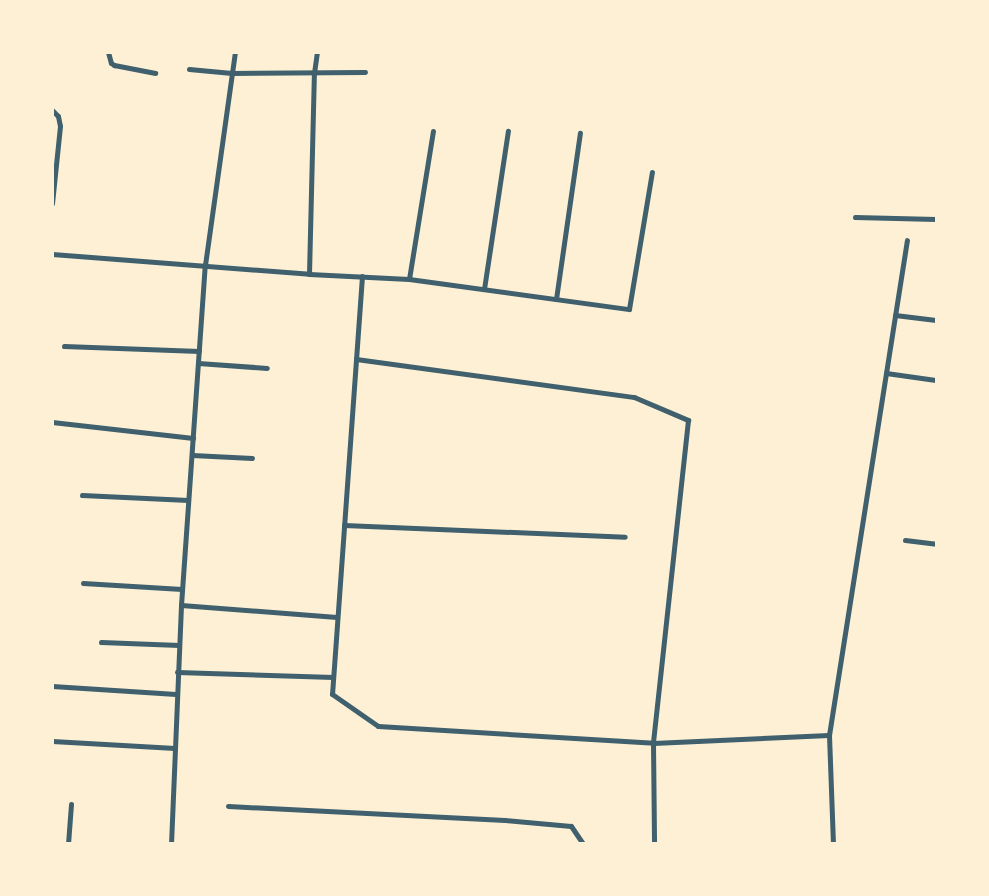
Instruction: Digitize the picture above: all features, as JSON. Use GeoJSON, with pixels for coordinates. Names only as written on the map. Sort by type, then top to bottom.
{"type":"FeatureCollection","features":[{"type":"Feature","properties":{"kind":"street"},"geometry":{"type":"LineString","coordinates":[[108,52],[114,65],[155,73]]}},
{"type":"Feature","properties":{"kind":"street"},"geometry":{"type":"LineString","coordinates":[[171,844],[177,672],[205,265],[235,52]]}},
{"type":"Feature","properties":{"kind":"street"},"geometry":{"type":"LineString","coordinates":[[309,274],[314,73],[317,52]]}},
{"type":"Feature","properties":{"kind":"street"},"geometry":{"type":"LineString","coordinates":[[189,69],[232,73],[365,72]]}},
{"type":"Feature","properties":{"kind":"street"},"geometry":{"type":"LineString","coordinates":[[52,110],[58,116],[60,126],[52,204]]}},
{"type":"Feature","properties":{"kind":"street"},"geometry":{"type":"LineString","coordinates":[[408,279],[432,131]]}},
{"type":"Feature","properties":{"kind":"street"},"geometry":{"type":"LineString","coordinates":[[484,289],[508,131]]}},
{"type":"Feature","properties":{"kind":"street"},"geometry":{"type":"LineString","coordinates":[[556,299],[580,133]]}},
{"type":"Feature","properties":{"kind":"street"},"geometry":{"type":"LineString","coordinates":[[52,254],[309,274],[408,279],[630,309],[652,172]]}},
{"type":"Feature","properties":{"kind":"street"},"geometry":{"type":"LineString","coordinates":[[855,217],[936,218]]}},
{"type":"Feature","properties":{"kind":"street"},"geometry":{"type":"LineString","coordinates":[[833,844],[829,735],[907,240]]}},
{"type":"Feature","properties":{"kind":"street"},"geometry":{"type":"LineString","coordinates":[[362,276],[332,694],[378,726],[653,743],[829,735]]}},
{"type":"Feature","properties":{"kind":"street"},"geometry":{"type":"LineString","coordinates":[[895,315],[936,320]]}},
{"type":"Feature","properties":{"kind":"street"},"geometry":{"type":"LineString","coordinates":[[64,346],[199,351]]}},
{"type":"Feature","properties":{"kind":"street"},"geometry":{"type":"LineString","coordinates":[[356,359],[634,397],[688,420],[653,743],[654,844]]}},
{"type":"Feature","properties":{"kind":"street"},"geometry":{"type":"LineString","coordinates":[[198,362],[267,368]]}},
{"type":"Feature","properties":{"kind":"street"},"geometry":{"type":"LineString","coordinates":[[886,373],[936,380]]}},
{"type":"Feature","properties":{"kind":"street"},"geometry":{"type":"LineString","coordinates":[[52,422],[193,438]]}},
{"type":"Feature","properties":{"kind":"street"},"geometry":{"type":"LineString","coordinates":[[192,455],[252,458]]}},
{"type":"Feature","properties":{"kind":"street"},"geometry":{"type":"LineString","coordinates":[[82,496],[188,500]]}},
{"type":"Feature","properties":{"kind":"street"},"geometry":{"type":"LineString","coordinates":[[344,525],[625,538]]}},
{"type":"Feature","properties":{"kind":"street"},"geometry":{"type":"LineString","coordinates":[[905,540],[936,544]]}},
{"type":"Feature","properties":{"kind":"street"},"geometry":{"type":"LineString","coordinates":[[83,583],[182,589]]}},
{"type":"Feature","properties":{"kind":"street"},"geometry":{"type":"LineString","coordinates":[[181,605],[338,617]]}},
{"type":"Feature","properties":{"kind":"street"},"geometry":{"type":"LineString","coordinates":[[101,642],[179,645]]}},
{"type":"Feature","properties":{"kind":"street"},"geometry":{"type":"LineString","coordinates":[[177,672],[333,677]]}},
{"type":"Feature","properties":{"kind":"street"},"geometry":{"type":"LineString","coordinates":[[52,686],[176,694]]}},
{"type":"Feature","properties":{"kind":"street"},"geometry":{"type":"LineString","coordinates":[[52,740],[175,748]]}},
{"type":"Feature","properties":{"kind":"street"},"geometry":{"type":"LineString","coordinates":[[68,844],[71,804]]}},
{"type":"Feature","properties":{"kind":"street"},"geometry":{"type":"LineString","coordinates":[[228,806],[505,820],[572,826],[583,844]]}}]}
